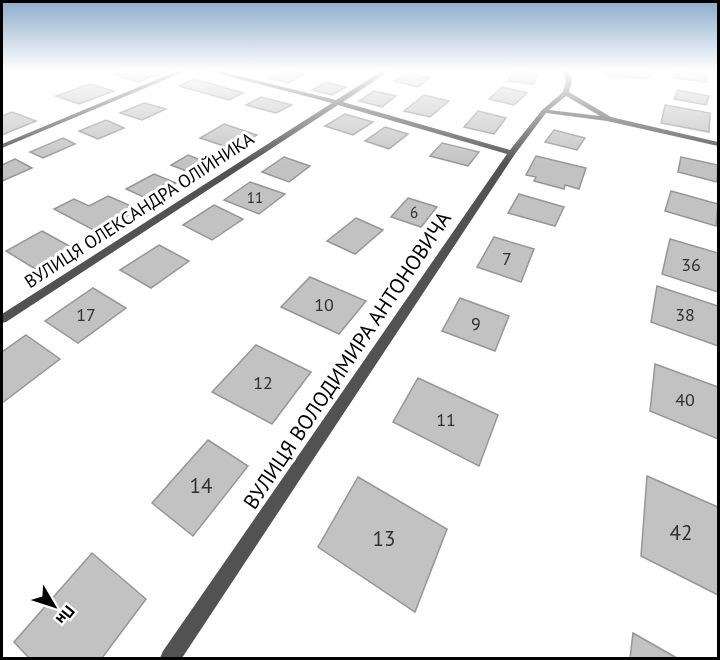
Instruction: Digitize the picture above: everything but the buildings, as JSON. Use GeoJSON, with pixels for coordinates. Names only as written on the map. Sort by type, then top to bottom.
{"type":"FeatureCollection","features":[{"type":"Feature","properties":{"kind":"street"},"geometry":{"type":"LineString","coordinates":[[2,146],[109,102]]}},
{"type":"Feature","properties":{"kind":"street"},"geometry":{"type":"LineString","coordinates":[[336,102],[512,153]]}},
{"type":"Feature","properties":{"kind":"street","name":"ВУЛИЦЯ ОЛЕКСАНДРА ОЛІЙНИКА"},"geometry":{"type":"LineString","coordinates":[[2,319],[336,102]]}},
{"type":"Feature","properties":{"kind":"street","name":"ВУЛИЦЯ ВОЛОДИМИРА АНТОНОВИЧА"},"geometry":{"type":"LineString","coordinates":[[170,658],[512,153],[544,111],[555,102]]}},
{"type":"Feature","properties":{"kind":"street"},"geometry":{"type":"LineString","coordinates":[[581,102],[609,119]]}},
{"type":"Feature","properties":{"kind":"street"},"geometry":{"type":"LineString","coordinates":[[544,111],[609,119],[718,144]]}}]}
